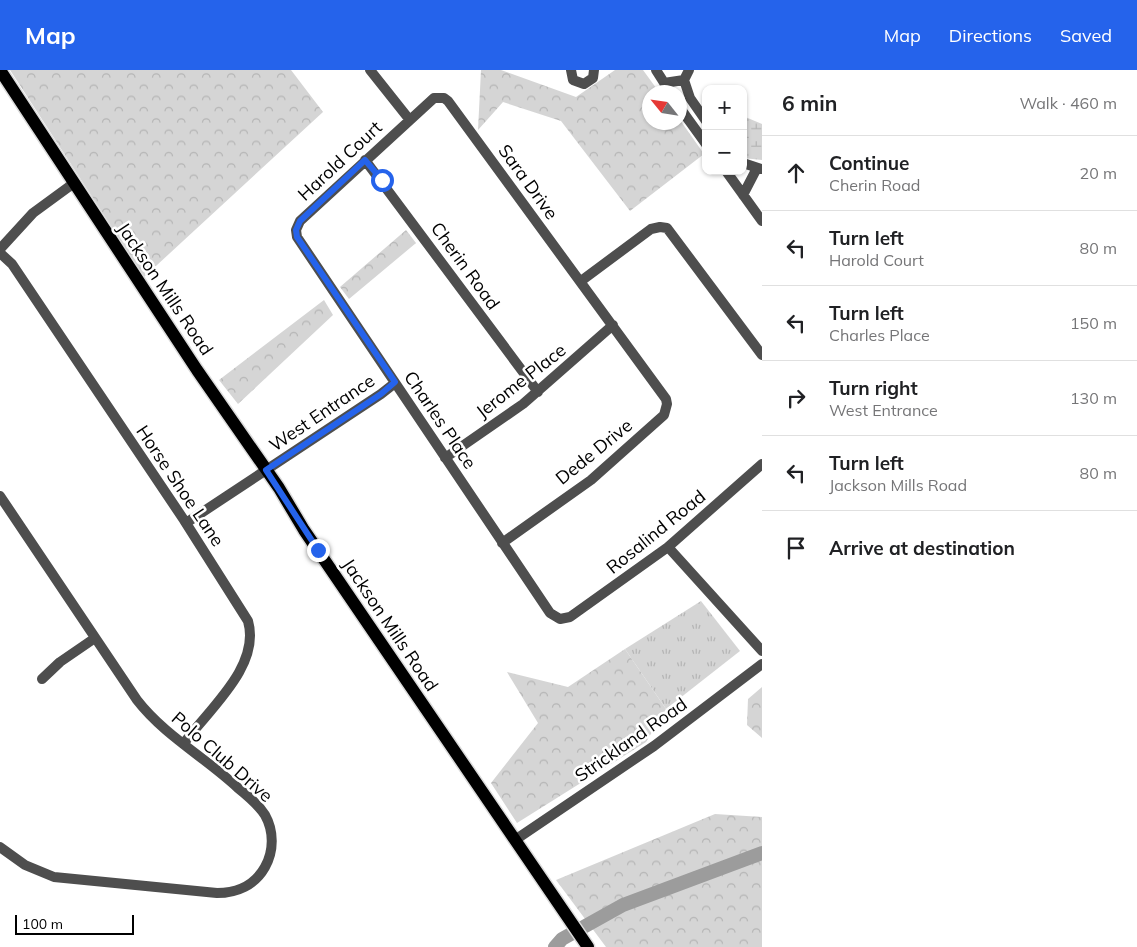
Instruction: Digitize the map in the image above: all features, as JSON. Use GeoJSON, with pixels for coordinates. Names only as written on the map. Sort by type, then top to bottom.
{"type":"FeatureCollection","features":[{"type":"Feature","properties":{"kind":"main road","name":"Jackson Mills Road"},"geometry":{"type":"LineString","coordinates":[[2,77],[301,525],[585,943]]}},
{"type":"Feature","properties":{"kind":"street"},"geometry":{"type":"LineString","coordinates":[[370,70],[409,119]]}},
{"type":"Feature","properties":{"kind":"street"},"geometry":{"type":"LineString","coordinates":[[571,70],[573,80],[584,84],[593,78],[594,70]]}},
{"type":"Feature","properties":{"kind":"street"},"geometry":{"type":"LineString","coordinates":[[656,70],[664,83],[684,80]]}},
{"type":"Feature","properties":{"kind":"street"},"geometry":{"type":"LineString","coordinates":[[689,70],[684,80],[690,98],[702,115]]}},
{"type":"Feature","properties":{"kind":"street","name":"Sara Drive"},"geometry":{"type":"LineString","coordinates":[[409,119],[434,98],[439,97],[448,101],[646,372]]}},
{"type":"Feature","properties":{"kind":"street"},"geometry":{"type":"LineString","coordinates":[[687,118],[702,138]]}},
{"type":"Feature","properties":{"kind":"street","name":"Harold Court"},"geometry":{"type":"LineString","coordinates":[[296,230],[300,221],[409,119]]}},
{"type":"Feature","properties":{"kind":"street","name":"Cherin Road"},"geometry":{"type":"LineString","coordinates":[[365,160],[538,392]]}},
{"type":"Feature","properties":{"kind":"street"},"geometry":{"type":"LineString","coordinates":[[743,195],[759,169],[747,164]]}},
{"type":"Feature","properties":{"kind":"street"},"geometry":{"type":"LineString","coordinates":[[729,175],[762,221]]}},
{"type":"Feature","properties":{"kind":"street"},"geometry":{"type":"LineString","coordinates":[[0,251],[33,213],[74,183]]}},
{"type":"Feature","properties":{"kind":"street"},"geometry":{"type":"LineString","coordinates":[[580,281],[651,229],[660,226],[667,228],[762,355]]}},
{"type":"Feature","properties":{"kind":"street","name":"Charles Place"},"geometry":{"type":"LineString","coordinates":[[296,230],[297,237],[550,613],[555,618],[565,619]]}},
{"type":"Feature","properties":{"kind":"street","name":"Horse Shoe Lane"},"geometry":{"type":"LineString","coordinates":[[0,251],[12,264],[186,523],[246,616],[251,640],[249,654],[242,668],[184,743]]}},
{"type":"Feature","properties":{"kind":"street","name":"Jerome Place"},"geometry":{"type":"LineString","coordinates":[[445,458],[538,392],[612,325]]}},
{"type":"Feature","properties":{"kind":"street","name":"Dede Drive"},"geometry":{"type":"LineString","coordinates":[[502,542],[591,480],[664,415],[667,404],[666,398],[646,372]]}},
{"type":"Feature","properties":{"kind":"street","name":"West Entrance"},"geometry":{"type":"LineString","coordinates":[[186,523],[381,394],[395,382]]}},
{"type":"Feature","properties":{"kind":"street","name":"Rosalind Road"},"geometry":{"type":"LineString","coordinates":[[565,619],[668,547],[762,464]]}},
{"type":"Feature","properties":{"kind":"street","name":"Polo Club Drive"},"geometry":{"type":"LineString","coordinates":[[0,496],[144,709],[254,802],[267,820],[272,842],[267,862],[258,876],[243,888],[226,893],[198,892],[62,878],[25,865],[0,847]]}},
{"type":"Feature","properties":{"kind":"street"},"geometry":{"type":"LineString","coordinates":[[668,547],[762,651]]}},
{"type":"Feature","properties":{"kind":"street"},"geometry":{"type":"LineString","coordinates":[[42,678],[60,662],[95,638]]}},
{"type":"Feature","properties":{"kind":"street","name":"Strickland Road"},"geometry":{"type":"LineString","coordinates":[[515,840],[654,746],[762,664]]}},
{"type":"Feature","properties":{"kind":"green space"},"geometry":{"type":"Polygon","coordinates":[[[10,70],[291,70],[323,112],[144,277],[10,70]]]}},
{"type":"Feature","properties":{"kind":"green space"},"geometry":{"type":"Polygon","coordinates":[[[481,70],[501,70],[576,97],[615,70],[643,70],[654,85],[642,85],[642,130],[687,130],[702,151],[702,156],[630,211],[561,121],[503,102],[478,130],[481,70]]]}},
{"type":"Feature","properties":{"kind":"green space"},"geometry":{"type":"Polygon","coordinates":[[[747,118],[762,124],[762,160],[747,158],[747,118]]]}},
{"type":"Feature","properties":{"kind":"green space"},"geometry":{"type":"Polygon","coordinates":[[[406,230],[416,243],[349,299],[340,287],[406,230]]]}},
{"type":"Feature","properties":{"kind":"green space"},"geometry":{"type":"Polygon","coordinates":[[[324,300],[333,315],[238,404],[219,380],[324,300]]]}},
{"type":"Feature","properties":{"kind":"green space"},"geometry":{"type":"Polygon","coordinates":[[[701,601],[740,651],[666,709],[625,649],[701,601]]]}},
{"type":"Feature","properties":{"kind":"green space"},"geometry":{"type":"Polygon","coordinates":[[[625,649],[666,709],[646,742],[517,823],[491,783],[538,723],[507,672],[568,687],[625,649]]]}},
{"type":"Feature","properties":{"kind":"green space"},"geometry":{"type":"Polygon","coordinates":[[[762,687],[762,738],[747,725],[748,699],[762,687]]]}},
{"type":"Feature","properties":{"kind":"green space"},"geometry":{"type":"Polygon","coordinates":[[[715,814],[762,817],[762,947],[606,947],[556,880],[715,814]]]}},
{"type":"Feature","properties":{"kind":"waterway"},"geometry":{"type":"LineString","coordinates":[[555,947],[562,939],[623,905],[762,853]]}},
{"type":"Feature","properties":{"kind":"route"},"geometry":{"type":"LineString","coordinates":[[318,550],[266,470],[381,394],[395,382],[297,237],[296,230],[300,221],[365,160],[382,180]]}}]}
